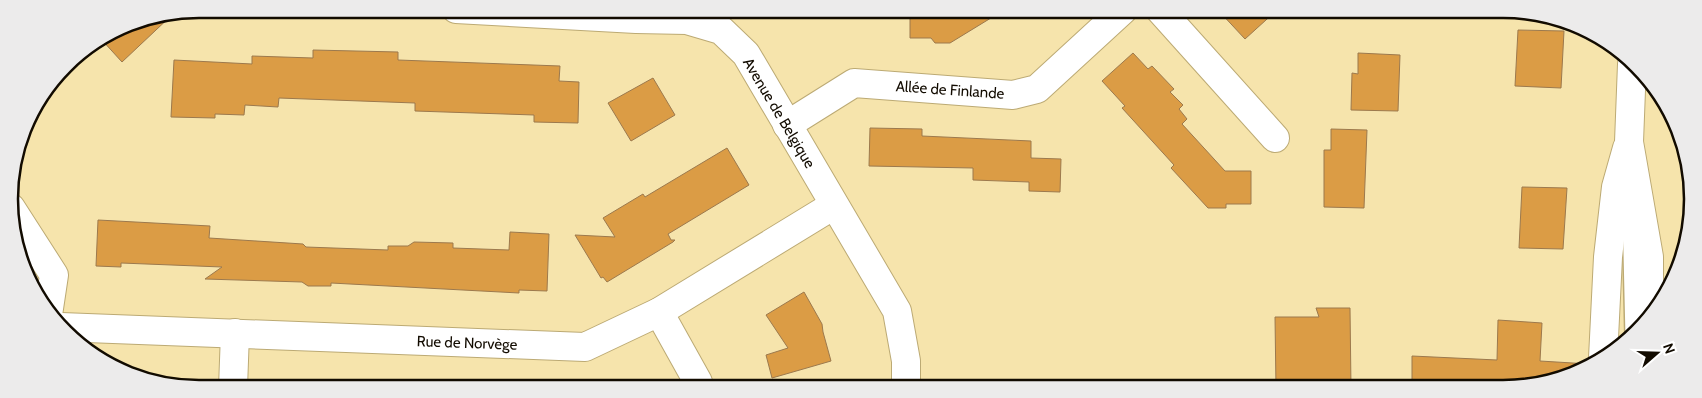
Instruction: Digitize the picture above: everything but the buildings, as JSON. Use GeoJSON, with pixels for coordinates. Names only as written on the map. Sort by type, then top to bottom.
{"type":"FeatureCollection","features":[{"type":"Feature","properties":{"kind":"street","name":"Avenue de Belgique"},"geometry":{"type":"LineString","coordinates":[[618,18],[649,18]]}},
{"type":"Feature","properties":{"kind":"street","name":"Avenue de Belgique"},"geometry":{"type":"LineString","coordinates":[[694,18],[721,30],[746,54],[897,311],[906,361],[906,380]]}},
{"type":"Feature","properties":{"kind":"street","name":"Allée de Finlande"},"geometry":{"type":"LineString","coordinates":[[787,124],[854,83],[1012,95],[1037,89],[1114,18]]}},
{"type":"Feature","properties":{"kind":"street"},"geometry":{"type":"LineString","coordinates":[[1167,18],[1274,138]]}},
{"type":"Feature","properties":{"kind":"street"},"geometry":{"type":"LineString","coordinates":[[1632,72],[1629,142],[1649,257],[1649,306]]}},
{"type":"Feature","properties":{"kind":"street"},"geometry":{"type":"LineString","coordinates":[[1603,350],[1608,257],[1616,187],[1629,142]]}},
{"type":"Feature","properties":{"kind":"street","name":"Rue de Norvège"},"geometry":{"type":"LineString","coordinates":[[71,327],[585,347],[659,312],[834,205]]}},
{"type":"Feature","properties":{"kind":"street"},"geometry":{"type":"LineString","coordinates":[[19,220],[54,275],[50,302]]}},
{"type":"Feature","properties":{"kind":"street"},"geometry":{"type":"LineString","coordinates":[[659,312],[697,380]]}},
{"type":"Feature","properties":{"kind":"street"},"geometry":{"type":"LineString","coordinates":[[233,380],[235,333]]}},
{"type":"Feature","properties":{"kind":"lane"},"geometry":{"type":"LineString","coordinates":[[1629,142],[1633,325]]}},
{"type":"Feature","properties":{"kind":"lane"},"geometry":{"type":"LineString","coordinates":[[1606,296],[1617,327],[1617,340]]}}]}
